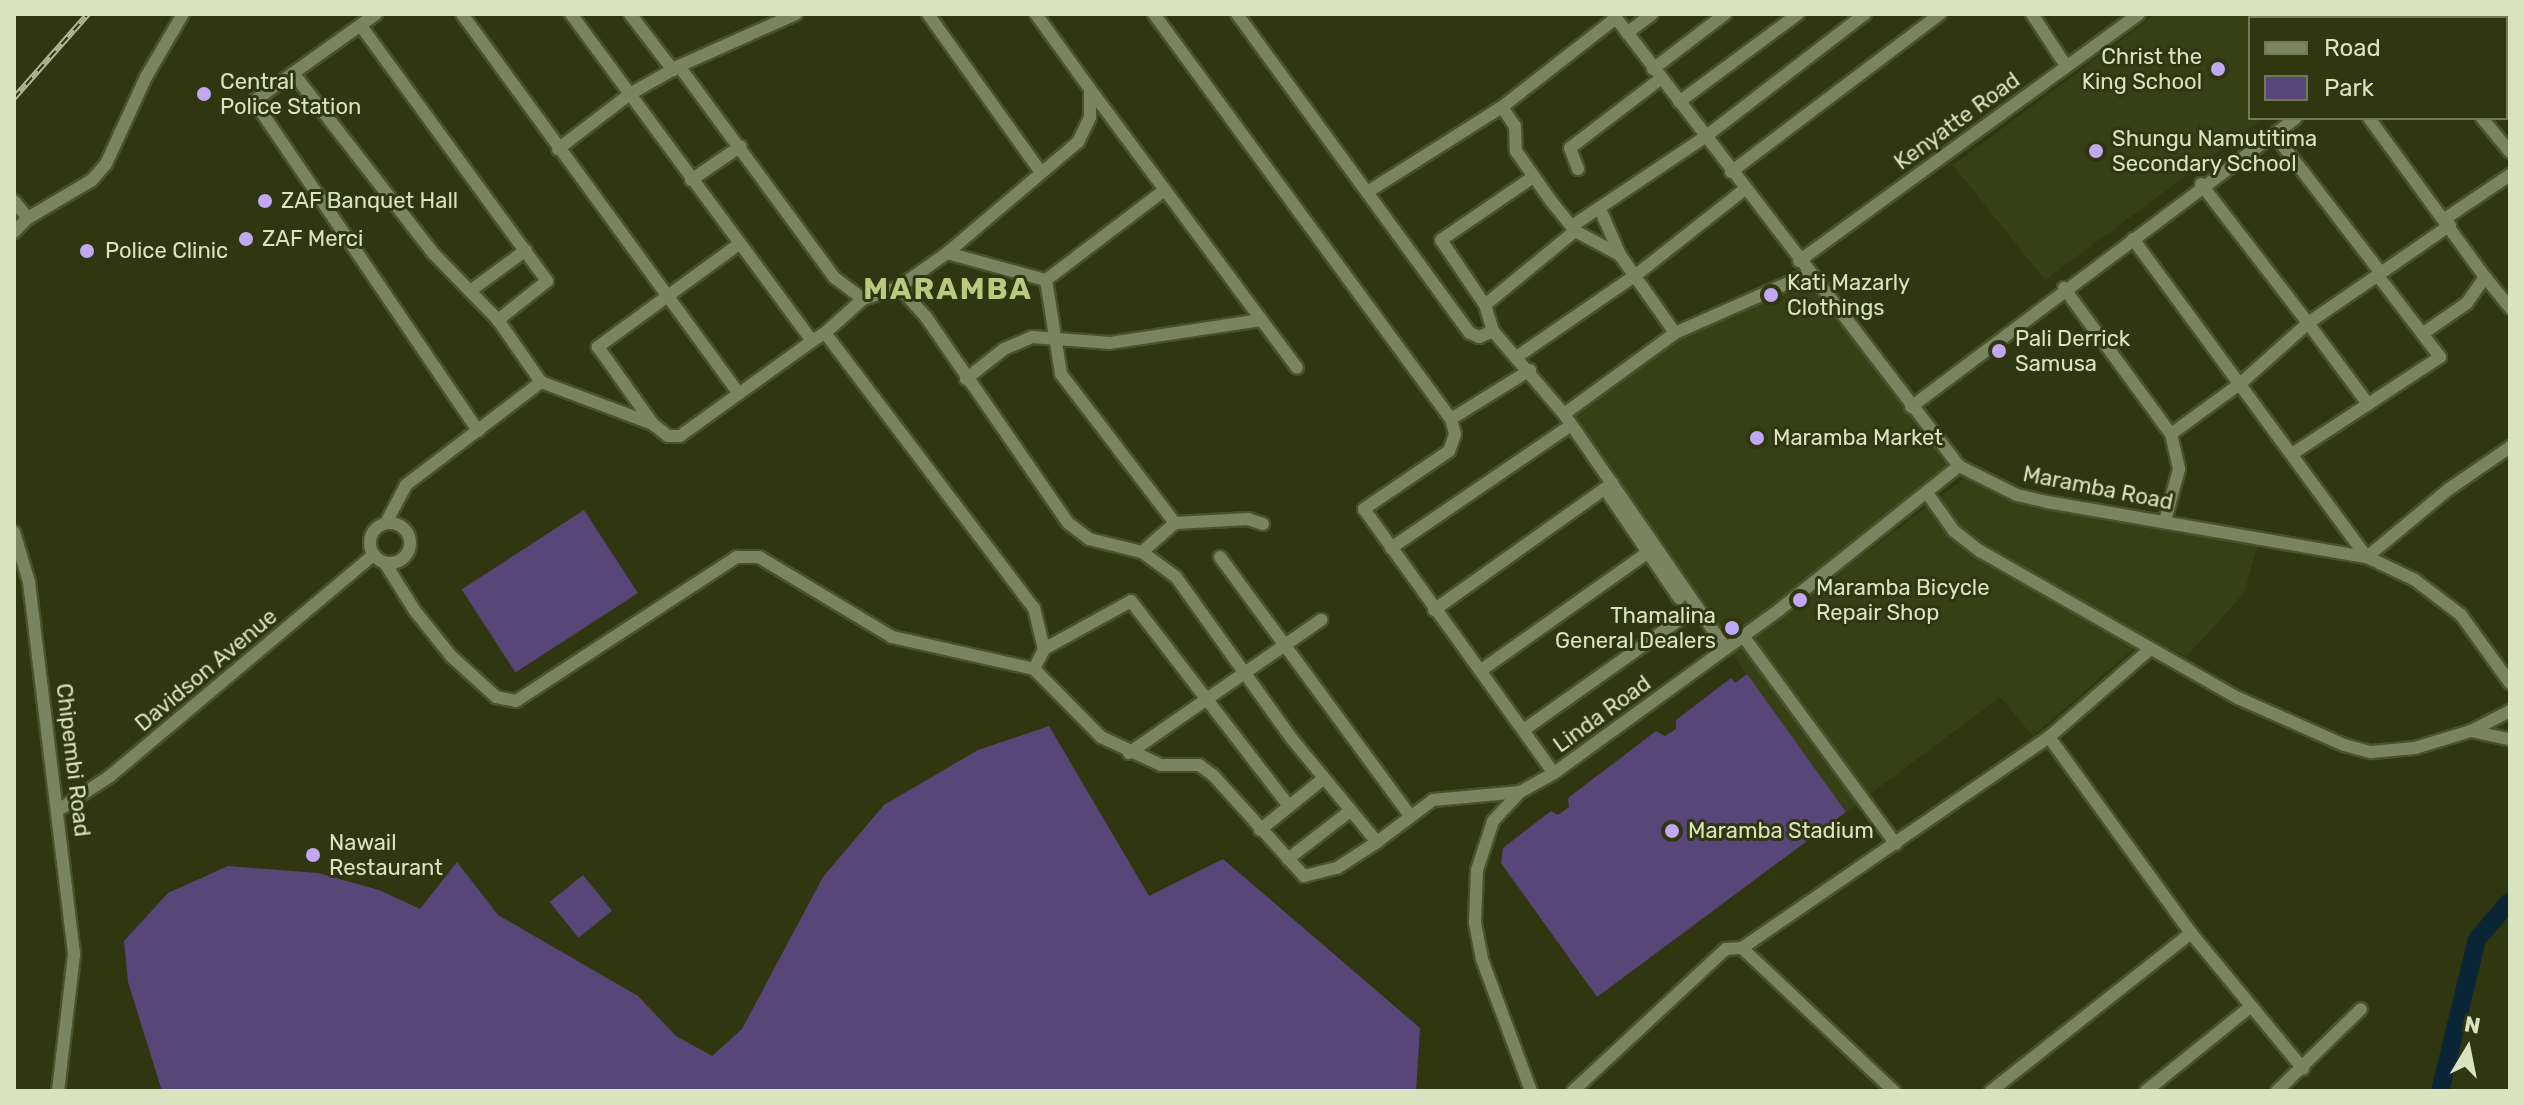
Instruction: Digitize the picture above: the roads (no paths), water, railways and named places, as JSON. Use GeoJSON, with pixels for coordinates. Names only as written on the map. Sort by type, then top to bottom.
{"type":"FeatureCollection","features":[{"type":"Feature","properties":{"kind":"street"},"geometry":{"type":"LineString","coordinates":[[14,232],[28,218],[92,180],[106,164],[146,77],[183,14]]}},
{"type":"Feature","properties":{"kind":"street"},"geometry":{"type":"LineString","coordinates":[[376,14],[254,101],[478,431]]}},
{"type":"Feature","properties":{"kind":"street"},"geometry":{"type":"LineString","coordinates":[[462,14],[667,300],[739,394]]}},
{"type":"Feature","properties":{"kind":"street"},"geometry":{"type":"LineString","coordinates":[[571,14],[812,341]]}},
{"type":"Feature","properties":{"kind":"street"},"geometry":{"type":"LineString","coordinates":[[630,14],[741,146],[835,278],[863,299]]}},
{"type":"Feature","properties":{"kind":"street"},"geometry":{"type":"LineString","coordinates":[[558,149],[630,94],[676,68],[796,14]]}},
{"type":"Feature","properties":{"kind":"street"},"geometry":{"type":"LineString","coordinates":[[928,14],[1040,171]]}},
{"type":"Feature","properties":{"kind":"street"},"geometry":{"type":"LineString","coordinates":[[1036,14],[1162,192],[1297,368]]}},
{"type":"Feature","properties":{"kind":"street"},"geometry":{"type":"LineString","coordinates":[[1154,14],[1451,419],[1455,434],[1449,451],[1364,509],[1434,610],[1483,669],[1554,773]]}},
{"type":"Feature","properties":{"kind":"street"},"geometry":{"type":"LineString","coordinates":[[1237,14],[1470,333],[1485,337],[1493,331]]}},
{"type":"Feature","properties":{"kind":"street"},"geometry":{"type":"LineString","coordinates":[[1627,33],[1652,14]]}},
{"type":"Feature","properties":{"kind":"street"},"geometry":{"type":"LineString","coordinates":[[1578,169],[1570,148],[1725,14]]}},
{"type":"Feature","properties":{"kind":"street"},"geometry":{"type":"LineString","coordinates":[[1679,102],[1798,14]]}},
{"type":"Feature","properties":{"kind":"street"},"geometry":{"type":"LineString","coordinates":[[1485,305],[1574,228],[1705,137],[1865,14]]}},
{"type":"Feature","properties":{"kind":"street"},"geometry":{"type":"LineString","coordinates":[[1731,172],[1940,14]]}},
{"type":"Feature","properties":{"kind":"street"},"geometry":{"type":"LineString","coordinates":[[2032,14],[2066,66]]}},
{"type":"Feature","properties":{"kind":"street","name":"Kenyatte Road"},"geometry":{"type":"LineString","coordinates":[[1799,261],[2139,14]]}},
{"type":"Feature","properties":{"kind":"street"},"geometry":{"type":"LineString","coordinates":[[1369,191],[1502,107],[1615,16]]}},
{"type":"Feature","properties":{"kind":"street","name":"Maramba Road"},"geometry":{"type":"LineString","coordinates":[[1615,16],[1656,74],[1959,466],[2017,495],[2367,557],[2415,580],[2461,615],[2510,683]]}},
{"type":"Feature","properties":{"kind":"street"},"geometry":{"type":"LineString","coordinates":[[361,26],[547,281],[498,320]]}},
{"type":"Feature","properties":{"kind":"street"},"geometry":{"type":"LineString","coordinates":[[293,73],[434,254],[498,320],[541,382],[653,424]]}},
{"type":"Feature","properties":{"kind":"street"},"geometry":{"type":"LineString","coordinates":[[739,244],[667,300],[598,347],[653,424],[668,436],[680,436],[825,333],[863,299],[899,287],[947,253],[1040,171],[1078,142],[1090,117],[1090,89]]}},
{"type":"Feature","properties":{"kind":"street"},"geometry":{"type":"LineString","coordinates":[[1502,107],[1515,126],[1516,151],[1533,177],[1574,228],[1620,255]]}},
{"type":"Feature","properties":{"kind":"street"},"geometry":{"type":"LineString","coordinates":[[1911,407],[2201,184],[2293,120]]}},
{"type":"Feature","properties":{"kind":"street"},"geometry":{"type":"LineString","coordinates":[[2371,120],[2510,308]]}},
{"type":"Feature","properties":{"kind":"street"},"geometry":{"type":"LineString","coordinates":[[2484,120],[2510,152]]}},
{"type":"Feature","properties":{"kind":"street"},"geometry":{"type":"LineString","coordinates":[[2274,134],[2425,332],[2440,357],[2368,404],[2330,434],[2292,454]]}},
{"type":"Feature","properties":{"kind":"street"},"geometry":{"type":"LineString","coordinates":[[691,180],[741,146]]}},
{"type":"Feature","properties":{"kind":"street"},"geometry":{"type":"LineString","coordinates":[[2171,434],[2241,383],[2308,323],[2380,275],[2510,175]]}},
{"type":"Feature","properties":{"kind":"street"},"geometry":{"type":"LineString","coordinates":[[1533,177],[1441,240],[1485,305],[1493,331],[1530,370],[1568,419],[1679,598]]}},
{"type":"Feature","properties":{"kind":"street"},"geometry":{"type":"LineString","coordinates":[[2201,184],[2368,404]]}},
{"type":"Feature","properties":{"kind":"street"},"geometry":{"type":"LineString","coordinates":[[1518,356],[1636,275],[1745,189]]}},
{"type":"Feature","properties":{"kind":"street"},"geometry":{"type":"LineString","coordinates":[[1046,280],[1162,192]]}},
{"type":"Feature","properties":{"kind":"street"},"geometry":{"type":"LineString","coordinates":[[14,201],[28,218]]}},
{"type":"Feature","properties":{"kind":"street"},"geometry":{"type":"LineString","coordinates":[[1600,209],[1620,255],[1675,333]]}},
{"type":"Feature","properties":{"kind":"street"},"geometry":{"type":"LineString","coordinates":[[2133,239],[2367,557],[2449,489],[2510,447]]}},
{"type":"Feature","properties":{"kind":"street"},"geometry":{"type":"LineString","coordinates":[[470,291],[526,250]]}},
{"type":"Feature","properties":{"kind":"street"},"geometry":{"type":"LineString","coordinates":[[947,253],[1046,280]]}},
{"type":"Feature","properties":{"kind":"street"},"geometry":{"type":"LineString","coordinates":[[1391,548],[1568,419],[1675,333],[1809,274]]}},
{"type":"Feature","properties":{"kind":"street"},"geometry":{"type":"LineString","coordinates":[[2425,332],[2467,303],[2485,277]]}},
{"type":"Feature","properties":{"kind":"street"},"geometry":{"type":"LineString","coordinates":[[1046,280],[1061,374],[1175,523]]}},
{"type":"Feature","properties":{"kind":"street"},"geometry":{"type":"LineString","coordinates":[[899,287],[926,317],[1068,523],[1089,539],[1142,552],[1176,577],[1323,779],[1377,842]]}},
{"type":"Feature","properties":{"kind":"street"},"geometry":{"type":"LineString","coordinates":[[2064,288],[2171,434],[2179,469],[2165,521]]}},
{"type":"Feature","properties":{"kind":"street"},"geometry":{"type":"LineString","coordinates":[[966,379],[1004,349],[1053,335],[1110,343],[1261,320]]}},
{"type":"Feature","properties":{"kind":"street"},"geometry":{"type":"LineString","coordinates":[[825,333],[1034,608],[1044,649]]}},
{"type":"Feature","properties":{"kind":"street"},"geometry":{"type":"LineString","coordinates":[[1451,419],[1530,370]]}},
{"type":"Feature","properties":{"kind":"street"},"geometry":{"type":"LineString","coordinates":[[541,382],[406,485],[386,523],[371,535],[373,555],[385,563],[415,611],[451,656],[506,701],[529,695],[747,554],[892,637],[1034,669],[1082,721],[1129,753],[1175,768],[1203,768],[1304,876],[1316,877],[1377,842],[1409,814],[1445,797],[1520,792]]}},
{"type":"Feature","properties":{"kind":"street","name":"Linda Road"},"geometry":{"type":"LineString","coordinates":[[1531,1091],[1482,959],[1474,907],[1488,828],[1520,792],[1554,773],[1726,649],[1959,466]]}},
{"type":"Feature","properties":{"kind":"street"},"geometry":{"type":"LineString","coordinates":[[1609,486],[1726,649]]}},
{"type":"Feature","properties":{"kind":"street"},"geometry":{"type":"LineString","coordinates":[[1434,610],[1609,486]]}},
{"type":"Feature","properties":{"kind":"street"},"geometry":{"type":"LineString","coordinates":[[1927,493],[1968,543],[2149,650],[2238,698],[2371,752],[2415,748],[2471,731],[2510,711]]}},
{"type":"Feature","properties":{"kind":"street"},"geometry":{"type":"LineString","coordinates":[[1142,552],[1175,523],[1248,519],[1263,524]]}},
{"type":"Feature","properties":{"kind":"street"},"geometry":{"type":"LineString","coordinates":[[385,563],[399,561],[410,546],[404,528],[386,523]]}},
{"type":"Feature","properties":{"kind":"street","name":"Chipembi Road"},"geometry":{"type":"LineString","coordinates":[[14,532],[29,582],[60,809],[75,986],[58,1091]]}},
{"type":"Feature","properties":{"kind":"street"},"geometry":{"type":"LineString","coordinates":[[1483,669],[1648,552]]}},
{"type":"Feature","properties":{"kind":"street","name":"Davidson Avenue"},"geometry":{"type":"LineString","coordinates":[[60,809],[110,776],[373,555]]}},
{"type":"Feature","properties":{"kind":"street"},"geometry":{"type":"LineString","coordinates":[[1220,557],[1283,648],[1409,814]]}},
{"type":"Feature","properties":{"kind":"street"},"geometry":{"type":"LineString","coordinates":[[1034,669],[1044,649],[1131,601],[1289,806]]}},
{"type":"Feature","properties":{"kind":"street"},"geometry":{"type":"LineString","coordinates":[[1525,729],[1697,607]]}},
{"type":"Feature","properties":{"kind":"street"},"geometry":{"type":"LineString","coordinates":[[1129,753],[1321,620]]}},
{"type":"Feature","properties":{"kind":"street"},"geometry":{"type":"LineString","coordinates":[[1743,636],[1896,844]]}},
{"type":"Feature","properties":{"kind":"street"},"geometry":{"type":"LineString","coordinates":[[1573,1091],[1720,954],[1742,948],[2049,737],[2149,650]]}},
{"type":"Feature","properties":{"kind":"street"},"geometry":{"type":"LineString","coordinates":[[2471,731],[2510,739]]}},
{"type":"Feature","properties":{"kind":"street"},"geometry":{"type":"LineString","coordinates":[[2049,737],[2191,933],[2303,1069]]}},
{"type":"Feature","properties":{"kind":"street"},"geometry":{"type":"LineString","coordinates":[[1260,830],[1323,779]]}},
{"type":"Feature","properties":{"kind":"street"},"geometry":{"type":"LineString","coordinates":[[1288,859],[1350,811]]}},
{"type":"Feature","properties":{"kind":"street"},"geometry":{"type":"LineString","coordinates":[[1991,1091],[2191,933]]}},
{"type":"Feature","properties":{"kind":"street"},"geometry":{"type":"LineString","coordinates":[[1742,948],[1894,1091]]}},
{"type":"Feature","properties":{"kind":"street"},"geometry":{"type":"LineString","coordinates":[[2146,1091],[2250,1007]]}},
{"type":"Feature","properties":{"kind":"street"},"geometry":{"type":"LineString","coordinates":[[2277,1091],[2303,1069],[2361,1009]]}},
{"type":"Feature","properties":{"kind":"waterway","name":"MARAMBA"},"geometry":{"type":"LineString","coordinates":[[2440,1091],[2477,939],[2510,901]]}},
{"type":"Feature","properties":{"kind":"railway"},"geometry":{"type":"LineString","coordinates":[[14,98],[88,14]]}},
{"type":"Feature","properties":{"kind":"place","name":"Christ the King School"},"geometry":{"type":"Point","coordinates":[2218,69]}},
{"type":"Feature","properties":{"kind":"place","name":"Central Police Station"},"geometry":{"type":"Point","coordinates":[204,94]}},
{"type":"Feature","properties":{"kind":"place","name":"Shungu Namutitima Secondary School"},"geometry":{"type":"Point","coordinates":[2096,151]}},
{"type":"Feature","properties":{"kind":"place","name":"ZAF Banquet Hall"},"geometry":{"type":"Point","coordinates":[265,201]}},
{"type":"Feature","properties":{"kind":"place","name":"ZAF Merci"},"geometry":{"type":"Point","coordinates":[246,239]}},
{"type":"Feature","properties":{"kind":"place","name":"Police Clinic"},"geometry":{"type":"Point","coordinates":[87,251]}},
{"type":"Feature","properties":{"kind":"place","name":"Kati Mazarly Clothings"},"geometry":{"type":"Point","coordinates":[1771,295]}},
{"type":"Feature","properties":{"kind":"place","name":"Pali Derrick Samusa"},"geometry":{"type":"Point","coordinates":[1999,351]}},
{"type":"Feature","properties":{"kind":"place","name":"Maramba Market"},"geometry":{"type":"Point","coordinates":[1757,438]}},
{"type":"Feature","properties":{"kind":"place","name":"Maramba Bicycle Repair Shop"},"geometry":{"type":"Point","coordinates":[1800,600]}},
{"type":"Feature","properties":{"kind":"place","name":"Thamalina General Dealers"},"geometry":{"type":"Point","coordinates":[1732,628]}},
{"type":"Feature","properties":{"kind":"place","name":"Maramba Stadium"},"geometry":{"type":"Point","coordinates":[1672,831]}},
{"type":"Feature","properties":{"kind":"place","name":"Nawail Restaurant"},"geometry":{"type":"Point","coordinates":[313,855]}},
{"type":"Feature","properties":{"kind":"district","name":"MARAMBA"},"geometry":{"type":"Point","coordinates":[948,289]}}]}
